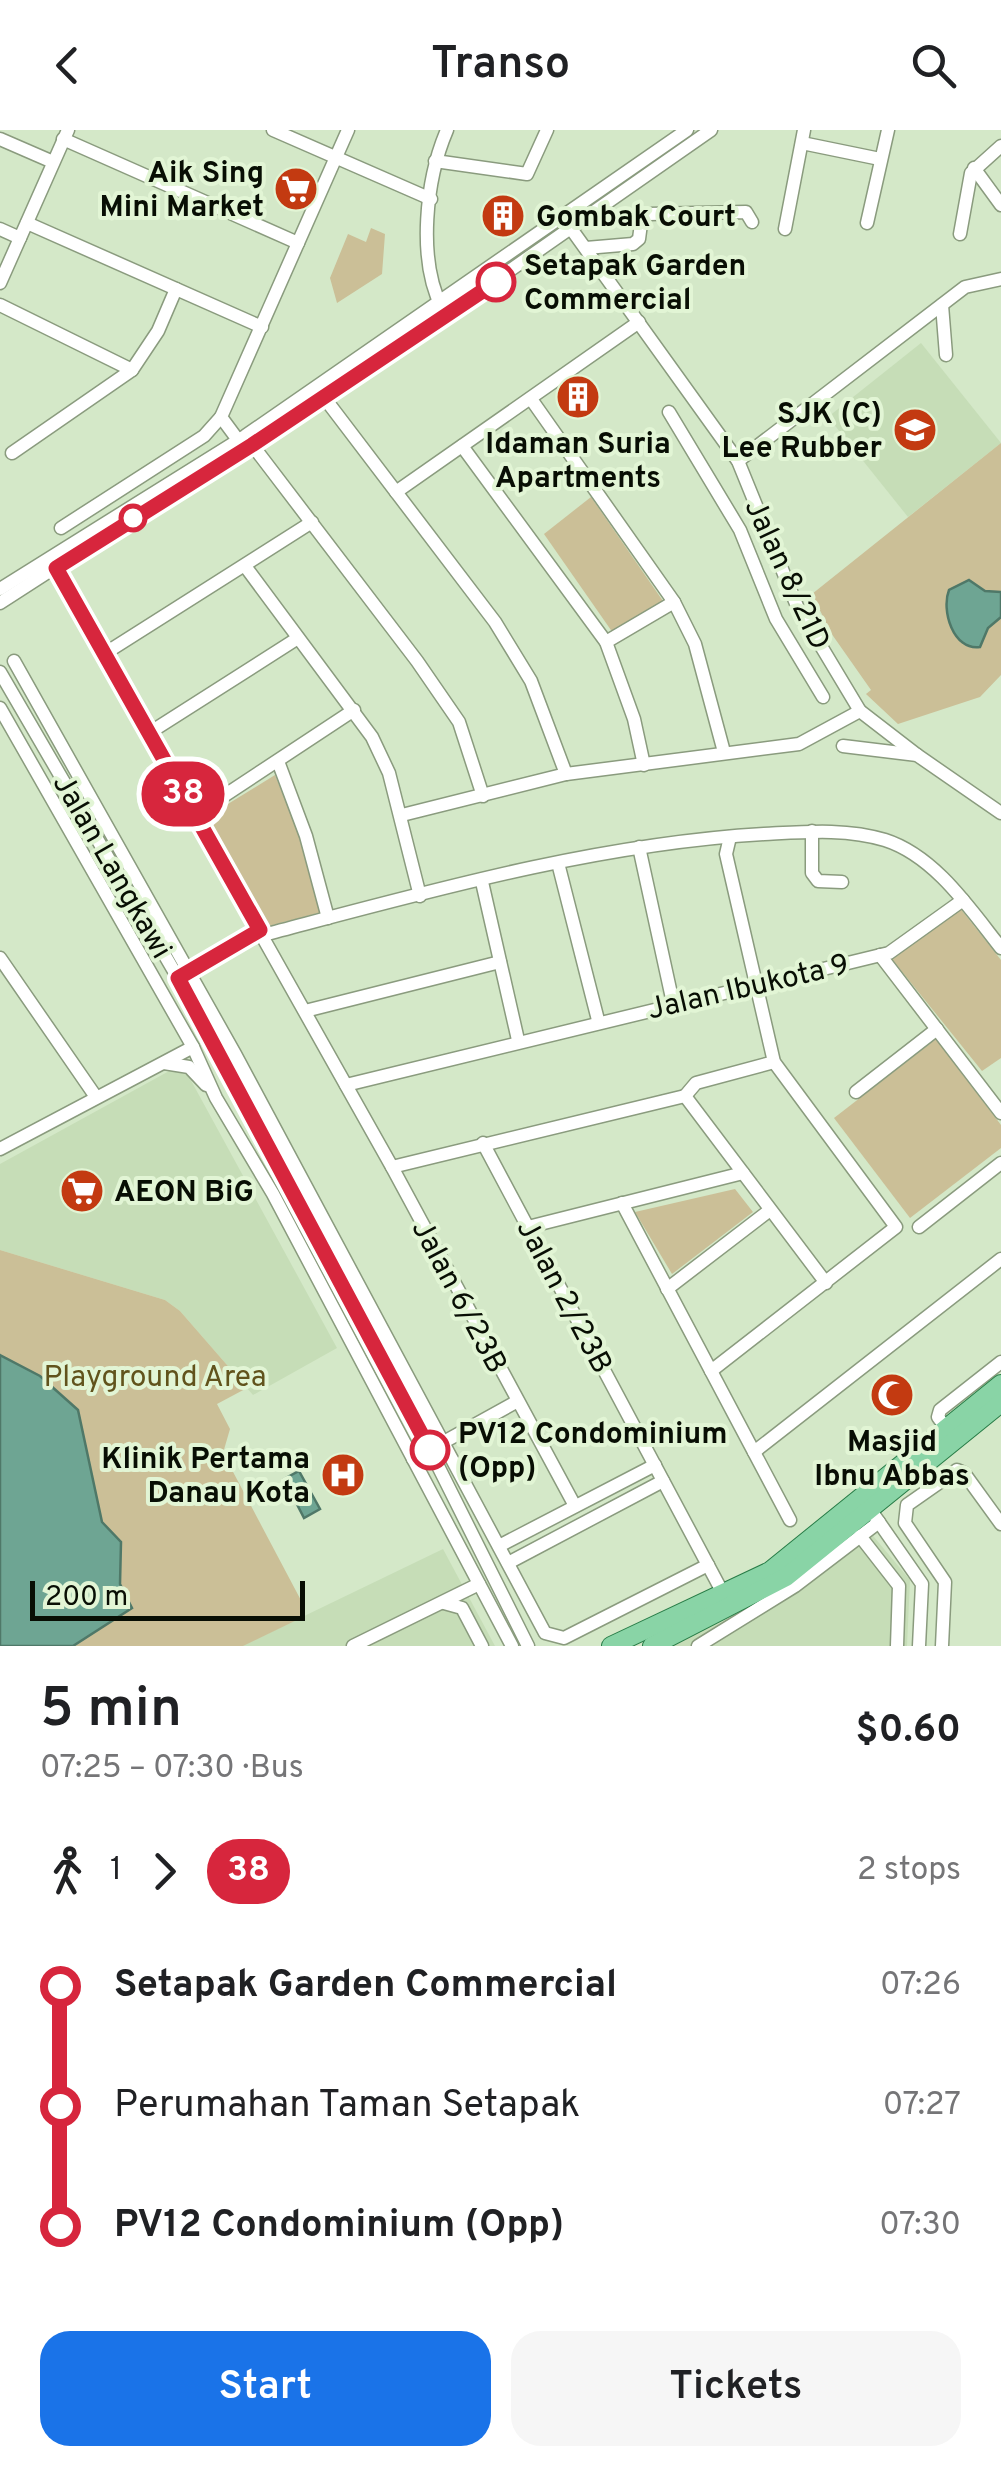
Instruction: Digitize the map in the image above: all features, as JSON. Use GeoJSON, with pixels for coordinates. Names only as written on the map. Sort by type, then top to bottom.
{"type":"FeatureCollection","features":[{"type":"Feature","properties":{"kind":"main road"},"geometry":{"type":"LineString","coordinates":[[869,1509],[946,1428],[1001,1384]]}},
{"type":"Feature","properties":{"kind":"main road"},"geometry":{"type":"LineString","coordinates":[[652,1646],[728,1602],[783,1562],[869,1509],[1001,1402]]}},
{"type":"Feature","properties":{"kind":"main road"},"geometry":{"type":"LineString","coordinates":[[611,1646],[728,1602]]}},
{"type":"Feature","properties":{"kind":"street"},"geometry":{"type":"LineString","coordinates":[[273,130],[431,200]]}},
{"type":"Feature","properties":{"kind":"street"},"geometry":{"type":"LineString","coordinates":[[60,528],[204,436],[222,417],[348,130]]}},
{"type":"Feature","properties":{"kind":"street"},"geometry":{"type":"LineString","coordinates":[[443,310],[430,278],[431,200],[436,161],[447,130]]}},
{"type":"Feature","properties":{"kind":"street"},"geometry":{"type":"LineString","coordinates":[[436,161],[527,174],[547,130]]}},
{"type":"Feature","properties":{"kind":"street"},"geometry":{"type":"LineString","coordinates":[[0,614],[4,592],[245,440],[323,396],[687,130]]}},
{"type":"Feature","properties":{"kind":"street"},"geometry":{"type":"LineString","coordinates":[[4,592],[56,568],[443,310],[572,230],[710,130]]}},
{"type":"Feature","properties":{"kind":"street"},"geometry":{"type":"LineString","coordinates":[[867,223],[888,130]]}},
{"type":"Feature","properties":{"kind":"street"},"geometry":{"type":"LineString","coordinates":[[0,283],[66,135],[298,242]]}},
{"type":"Feature","properties":{"kind":"street"},"geometry":{"type":"LineString","coordinates":[[785,229],[803,136],[880,159]]}},
{"type":"Feature","properties":{"kind":"street"},"geometry":{"type":"LineString","coordinates":[[0,139],[53,162]]}},
{"type":"Feature","properties":{"kind":"street"},"geometry":{"type":"LineString","coordinates":[[960,234],[974,168],[1001,146]]}},
{"type":"Feature","properties":{"kind":"street"},"geometry":{"type":"LineString","coordinates":[[974,168],[1001,205]]}},
{"type":"Feature","properties":{"kind":"street"},"geometry":{"type":"LineString","coordinates":[[586,248],[633,244],[639,239],[642,216],[648,214],[746,212],[752,222]]}},
{"type":"Feature","properties":{"kind":"street"},"geometry":{"type":"LineString","coordinates":[[26,223],[262,327]]}},
{"type":"Feature","properties":{"kind":"street"},"geometry":{"type":"LineString","coordinates":[[0,229],[20,238]]}},
{"type":"Feature","properties":{"kind":"street","name":"Jalan 8/21D"},"geometry":{"type":"LineString","coordinates":[[572,230],[738,461],[798,607],[860,711],[1001,812]]}},
{"type":"Feature","properties":{"kind":"street"},"geometry":{"type":"LineString","coordinates":[[738,461],[965,287],[1001,280]]}},
{"type":"Feature","properties":{"kind":"street"},"geometry":{"type":"LineString","coordinates":[[12,453],[132,370],[158,330],[176,289]]}},
{"type":"Feature","properties":{"kind":"street"},"geometry":{"type":"LineString","coordinates":[[942,305],[946,355]]}},
{"type":"Feature","properties":{"kind":"street"},"geometry":{"type":"LineString","coordinates":[[0,306],[132,370]]}},
{"type":"Feature","properties":{"kind":"street"},"geometry":{"type":"LineString","coordinates":[[396,492],[639,322]]}},
{"type":"Feature","properties":{"kind":"street"},"geometry":{"type":"LineString","coordinates":[[323,396],[495,622],[522,666],[550,726],[566,774]]}},
{"type":"Feature","properties":{"kind":"street"},"geometry":{"type":"LineString","coordinates":[[531,398],[674,602],[696,644],[724,752]]}},
{"type":"Feature","properties":{"kind":"street"},"geometry":{"type":"LineString","coordinates":[[669,412],[740,530],[776,620],[822,698]]}},
{"type":"Feature","properties":{"kind":"street"},"geometry":{"type":"LineString","coordinates":[[222,417],[312,522],[458,722],[483,796]]}},
{"type":"Feature","properties":{"kind":"street"},"geometry":{"type":"LineString","coordinates":[[462,446],[606,642],[634,719],[644,765]]}},
{"type":"Feature","properties":{"kind":"street"},"geometry":{"type":"LineString","coordinates":[[104,654],[312,522]]}},
{"type":"Feature","properties":{"kind":"street"},"geometry":{"type":"LineString","coordinates":[[245,566],[354,710],[389,773],[420,896]]}},
{"type":"Feature","properties":{"kind":"street","name":"Jalan 6/23B"},"geometry":{"type":"LineString","coordinates":[[56,568],[392,1167],[575,1506]]}},
{"type":"Feature","properties":{"kind":"street"},"geometry":{"type":"LineString","coordinates":[[606,642],[674,602]]}},
{"type":"Feature","properties":{"kind":"street"},"geometry":{"type":"LineString","coordinates":[[776,620],[798,607]]}},
{"type":"Feature","properties":{"kind":"street"},"geometry":{"type":"LineString","coordinates":[[148,733],[298,638]]}},
{"type":"Feature","properties":{"kind":"street"},"geometry":{"type":"LineString","coordinates":[[14,660],[545,1633],[564,1638],[708,1564]]}},
{"type":"Feature","properties":{"kind":"street","name":"Jalan Langkawi"},"geometry":{"type":"LineString","coordinates":[[2,674],[184,975],[201,1022],[430,1450],[528,1646]]}},
{"type":"Feature","properties":{"kind":"street","name":"Jalan Langkawi"},"geometry":{"type":"LineString","coordinates":[[0,708],[194,1047],[216,1098],[273,1194],[512,1646]]}},
{"type":"Feature","properties":{"kind":"street"},"geometry":{"type":"LineString","coordinates":[[195,815],[279,764],[354,710]]}},
{"type":"Feature","properties":{"kind":"street"},"geometry":{"type":"LineString","coordinates":[[402,815],[566,774],[798,744],[860,711]]}},
{"type":"Feature","properties":{"kind":"street"},"geometry":{"type":"LineString","coordinates":[[842,746],[918,755]]}},
{"type":"Feature","properties":{"kind":"street"},"geometry":{"type":"LineString","coordinates":[[279,764],[306,836],[328,918]]}},
{"type":"Feature","properties":{"kind":"street"},"geometry":{"type":"LineString","coordinates":[[184,975],[261,933],[594,855],[730,837],[812,832],[852,833],[889,841],[931,868],[964,900],[1001,948]]}},
{"type":"Feature","properties":{"kind":"street"},"geometry":{"type":"LineString","coordinates":[[812,832],[812,873],[818,881],[842,882]]}},
{"type":"Feature","properties":{"kind":"street"},"geometry":{"type":"LineString","coordinates":[[711,1371],[891,1234],[896,1226],[774,1062],[726,854],[730,837]]}},
{"type":"Feature","properties":{"kind":"street"},"geometry":{"type":"LineString","coordinates":[[638,847],[673,1004]]}},
{"type":"Feature","properties":{"kind":"street"},"geometry":{"type":"LineString","coordinates":[[558,864],[598,1020]]}},
{"type":"Feature","properties":{"kind":"street"},"geometry":{"type":"LineString","coordinates":[[482,882],[518,1040]]}},
{"type":"Feature","properties":{"kind":"street","name":"Jalan Ibukota 9"},"geometry":{"type":"LineString","coordinates":[[346,1084],[598,1020],[880,955],[964,900]]}},
{"type":"Feature","properties":{"kind":"street"},"geometry":{"type":"LineString","coordinates":[[880,955],[1001,1113]]}},
{"type":"Feature","properties":{"kind":"street"},"geometry":{"type":"LineString","coordinates":[[0,958],[96,1097]]}},
{"type":"Feature","properties":{"kind":"street"},"geometry":{"type":"LineString","coordinates":[[305,1011],[500,962]]}},
{"type":"Feature","properties":{"kind":"street"},"geometry":{"type":"LineString","coordinates":[[194,1047],[201,1022]]}},
{"type":"Feature","properties":{"kind":"street"},"geometry":{"type":"LineString","coordinates":[[856,1092],[937,1030]]}},
{"type":"Feature","properties":{"kind":"street"},"geometry":{"type":"LineString","coordinates":[[0,1149],[194,1047],[216,1051]]}},
{"type":"Feature","properties":{"kind":"street"},"geometry":{"type":"LineString","coordinates":[[392,1167],[685,1096],[696,1083],[774,1062]]}},
{"type":"Feature","properties":{"kind":"street"},"geometry":{"type":"LineString","coordinates":[[162,1064],[195,1070],[216,1098]]}},
{"type":"Feature","properties":{"kind":"street"},"geometry":{"type":"LineString","coordinates":[[685,1096],[826,1284]]}},
{"type":"Feature","properties":{"kind":"street","name":"Jalan 2/23B"},"geometry":{"type":"LineString","coordinates":[[483,1143],[728,1602]]}},
{"type":"Feature","properties":{"kind":"street"},"geometry":{"type":"LineString","coordinates":[[919,1227],[1001,1164]]}},
{"type":"Feature","properties":{"kind":"street"},"geometry":{"type":"LineString","coordinates":[[528,1227],[743,1173]]}},
{"type":"Feature","properties":{"kind":"street"},"geometry":{"type":"LineString","coordinates":[[622,1204],[790,1520]]}},
{"type":"Feature","properties":{"kind":"street"},"geometry":{"type":"LineString","coordinates":[[667,1288],[770,1210]]}},
{"type":"Feature","properties":{"kind":"street"},"geometry":{"type":"LineString","coordinates":[[754,1452],[1001,1259]]}},
{"type":"Feature","properties":{"kind":"street"},"geometry":{"type":"LineString","coordinates":[[946,1428],[938,1417],[940,1410],[1001,1362]]}},
{"type":"Feature","properties":{"kind":"street"},"geometry":{"type":"LineString","coordinates":[[413,1459],[516,1402]]}},
{"type":"Feature","properties":{"kind":"street"},"geometry":{"type":"LineString","coordinates":[[499,1546],[654,1465]]}},
{"type":"Feature","properties":{"kind":"street"},"geometry":{"type":"LineString","coordinates":[[942,1646],[942,1573],[905,1523],[907,1505],[950,1471],[964,1472],[1001,1524]]}},
{"type":"Feature","properties":{"kind":"street"},"geometry":{"type":"LineString","coordinates":[[508,1563],[663,1481]]}},
{"type":"Feature","properties":{"kind":"street"},"geometry":{"type":"LineString","coordinates":[[698,1646],[795,1586],[860,1536],[869,1509]]}},
{"type":"Feature","properties":{"kind":"street"},"geometry":{"type":"LineString","coordinates":[[869,1509],[922,1584],[919,1646]]}},
{"type":"Feature","properties":{"kind":"street"},"geometry":{"type":"LineString","coordinates":[[860,1536],[899,1586],[897,1646]]}},
{"type":"Feature","properties":{"kind":"street"},"geometry":{"type":"LineString","coordinates":[[353,1646],[481,1588]]}},
{"type":"Feature","properties":{"kind":"street"},"geometry":{"type":"LineString","coordinates":[[462,1608],[465,1600],[481,1588]]}},
{"type":"Feature","properties":{"kind":"street"},"geometry":{"type":"LineString","coordinates":[[443,1603],[462,1608],[482,1646]]}},
{"type":"Feature","properties":{"kind":"shaded area","name":"SJK (C) Lee Rubber"},"geometry":{"type":"Polygon","coordinates":[[[921,343],[1001,443],[908,517],[828,417],[921,343]]]}},
{"type":"Feature","properties":{"kind":"shaded area"},"geometry":{"type":"Polygon","coordinates":[[[171,1070],[188,1075],[337,1348],[253,1395],[180,1311],[165,1300],[0,1250],[0,1164],[171,1070]]]}},
{"type":"Feature","properties":{"kind":"shaded area"},"geometry":{"type":"Polygon","coordinates":[[[864,1525],[910,1580],[907,1646],[673,1646],[796,1580],[864,1525]]]}},
{"type":"Feature","properties":{"kind":"shaded area"},"geometry":{"type":"Polygon","coordinates":[[[443,1549],[495,1646],[242,1646],[443,1549]]]}},
{"type":"Feature","properties":{"kind":"green space"},"geometry":{"type":"Polygon","coordinates":[[[371,228],[385,234],[382,274],[337,303],[330,278],[348,234],[366,242],[371,228]]]}},
{"type":"Feature","properties":{"kind":"green space"},"geometry":{"type":"Polygon","coordinates":[[[1001,443],[1001,675],[980,697],[898,724],[866,694],[871,690],[831,633],[812,594],[1001,443]]]}},
{"type":"Feature","properties":{"kind":"green space"},"geometry":{"type":"Polygon","coordinates":[[[591,497],[663,601],[613,633],[544,534],[591,497]]]}},
{"type":"Feature","properties":{"kind":"green space"},"geometry":{"type":"Polygon","coordinates":[[[275,775],[300,837],[322,912],[265,927],[205,818],[275,775]]]}},
{"type":"Feature","properties":{"kind":"green space"},"geometry":{"type":"Polygon","coordinates":[[[960,908],[1001,960],[1001,1058],[982,1071],[891,958],[960,908]]]}},
{"type":"Feature","properties":{"kind":"green space"},"geometry":{"type":"Polygon","coordinates":[[[936,1039],[1001,1125],[1001,1148],[910,1218],[834,1118],[936,1039]]]}},
{"type":"Feature","properties":{"kind":"green space"},"geometry":{"type":"Polygon","coordinates":[[[735,1189],[753,1212],[672,1274],[635,1212],[735,1189]]]}},
{"type":"Feature","properties":{"kind":"green space","name":"Playground Area"},"geometry":{"type":"Polygon","coordinates":[[[0,1250],[165,1300],[180,1311],[247,1388],[217,1404],[230,1429],[223,1453],[304,1606],[301,1618],[243,1646],[0,1646],[0,1250]]]}},
{"type":"Feature","properties":{"kind":"water"},"geometry":{"type":"Polygon","coordinates":[[[969,580],[985,591],[1001,592],[1001,617],[988,628],[980,647],[963,643],[948,618],[949,590],[969,580]]]}},
{"type":"Feature","properties":{"kind":"water"},"geometry":{"type":"Polygon","coordinates":[[[0,1355],[40,1376],[78,1410],[102,1522],[121,1542],[120,1584],[132,1608],[73,1646],[0,1646],[0,1355]]]}},
{"type":"Feature","properties":{"kind":"water"},"geometry":{"type":"Polygon","coordinates":[[[299,1471],[320,1509],[304,1518],[284,1479],[299,1471]]]}},
{"type":"Feature","properties":{"kind":"bus line","name":"38"},"geometry":{"type":"LineString","coordinates":[[430,1450],[178,978],[260,930],[56,568],[252,445],[496,282]]}},
{"type":"Feature","properties":{"kind":"place","name":"Aik Sing Mini Market"},"geometry":{"type":"Point","coordinates":[296,189]}},
{"type":"Feature","properties":{"kind":"place","name":"Gombak Court"},"geometry":{"type":"Point","coordinates":[503,216]}},
{"type":"Feature","properties":{"kind":"place","name":"Setapak Garden Commercial"},"geometry":{"type":"Point","coordinates":[496,282]}},
{"type":"Feature","properties":{"kind":"place","name":"Idaman Suria Apartments"},"geometry":{"type":"Point","coordinates":[578,397]}},
{"type":"Feature","properties":{"kind":"place","name":"SJK (C) Lee Rubber"},"geometry":{"type":"Point","coordinates":[915,430]}},
{"type":"Feature","properties":{"kind":"place","name":"AEON BiG"},"geometry":{"type":"Point","coordinates":[82,1191]}},
{"type":"Feature","properties":{"kind":"place","name":"Masjid Ibnu Abbas"},"geometry":{"type":"Point","coordinates":[892,1395]}},
{"type":"Feature","properties":{"kind":"place","name":"PV12 Condominium (Opp)"},"geometry":{"type":"Point","coordinates":[430,1450]}},
{"type":"Feature","properties":{"kind":"place","name":"Klinik Pertama Danau Kota"},"geometry":{"type":"Point","coordinates":[343,1475]}}]}
